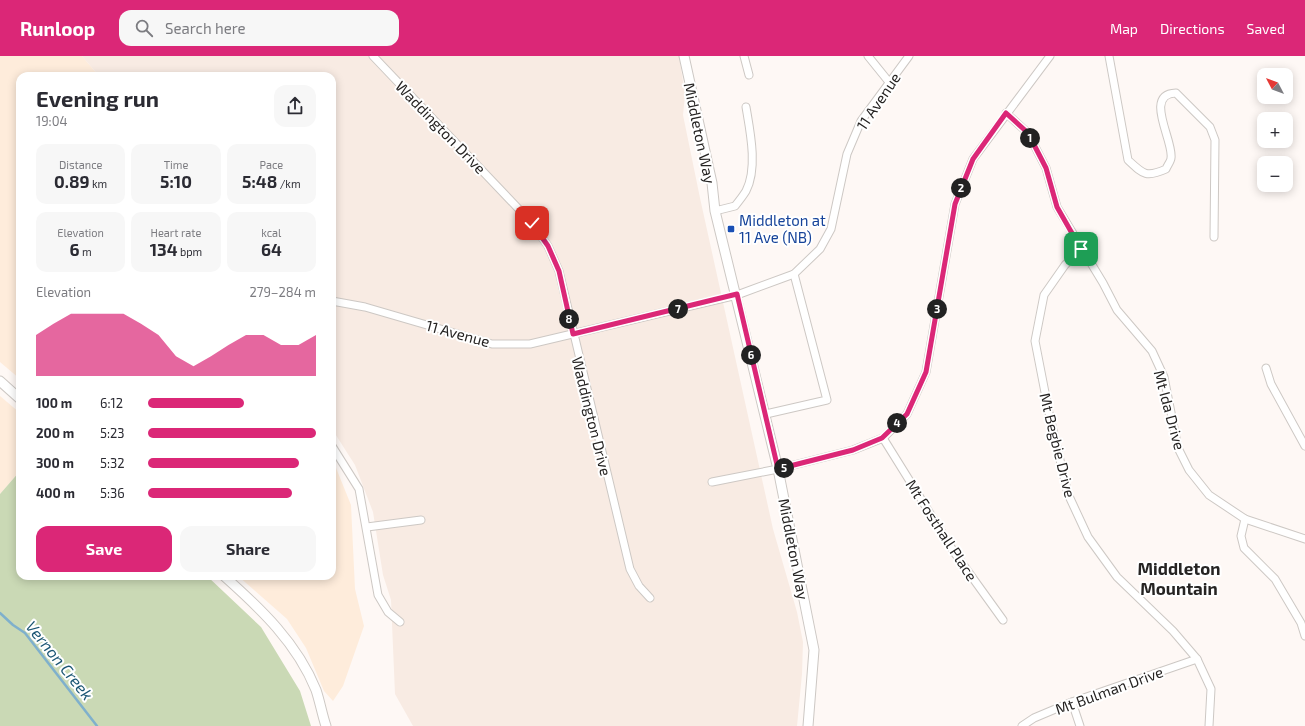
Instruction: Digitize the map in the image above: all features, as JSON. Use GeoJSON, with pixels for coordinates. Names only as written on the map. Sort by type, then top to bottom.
{"type":"FeatureCollection","features":[{"type":"Feature","properties":{"kind":"street","name":"Waddington Drive"},"geometry":{"type":"LineString","coordinates":[[373,56],[532,223],[548,246],[559,271],[630,569],[639,586],[650,598]]}},
{"type":"Feature","properties":{"kind":"street","name":"Middleton Way"},"geometry":{"type":"LineString","coordinates":[[684,56],[712,183],[715,211],[766,414],[814,650],[808,726]]}},
{"type":"Feature","properties":{"kind":"street"},"geometry":{"type":"LineString","coordinates":[[744,56],[749,75]]}},
{"type":"Feature","properties":{"kind":"street"},"geometry":{"type":"LineString","coordinates":[[868,56],[889,82]]}},
{"type":"Feature","properties":{"kind":"street","name":"11 Avenue"},"geometry":{"type":"LineString","coordinates":[[336,302],[365,307],[492,344],[530,344],[737,294],[794,274],[820,249],[831,229],[847,154],[861,121],[909,56]]}},
{"type":"Feature","properties":{"kind":"street"},"geometry":{"type":"LineString","coordinates":[[712,482],[778,469],[853,450],[882,438],[907,414],[926,372],[955,204],[973,159],[1050,56]]}},
{"type":"Feature","properties":{"kind":"street"},"geometry":{"type":"LineString","coordinates":[[1109,56],[1128,160],[1140,171],[1153,175],[1166,169],[1172,157],[1160,108],[1162,99],[1168,93],[1176,93],[1210,127],[1215,140],[1214,236]]}},
{"type":"Feature","properties":{"kind":"street"},"geometry":{"type":"LineString","coordinates":[[715,211],[736,206],[747,190],[751,169],[752,144],[746,107]]}},
{"type":"Feature","properties":{"kind":"street","name":"Mt Ida Drive"},"geometry":{"type":"LineString","coordinates":[[1006,113],[1028,133],[1046,168],[1057,207],[1081,249],[1103,283],[1117,310],[1152,351],[1164,377],[1178,448],[1189,470],[1209,495],[1245,519],[1305,539]]}},
{"type":"Feature","properties":{"kind":"street","name":"Mt Begbie Drive"},"geometry":{"type":"LineString","coordinates":[[1081,249],[1065,265],[1044,295],[1035,341],[1049,413],[1068,494],[1088,537],[1117,577],[1173,631],[1197,659],[1211,689],[1209,726]]}},
{"type":"Feature","properties":{"kind":"street"},"geometry":{"type":"LineString","coordinates":[[766,414],[827,400],[794,274]]}},
{"type":"Feature","properties":{"kind":"street"},"geometry":{"type":"LineString","coordinates":[[1266,368],[1271,384],[1305,446]]}},
{"type":"Feature","properties":{"kind":"street"},"geometry":{"type":"LineString","coordinates":[[0,381],[16,395]]}},
{"type":"Feature","properties":{"kind":"street","name":"Mt Fosthall Place"},"geometry":{"type":"LineString","coordinates":[[882,438],[954,552],[1003,620]]}},
{"type":"Feature","properties":{"kind":"street"},"geometry":{"type":"LineString","coordinates":[[336,452],[359,489],[378,595],[388,612],[400,622]]}},
{"type":"Feature","properties":{"kind":"street"},"geometry":{"type":"LineString","coordinates":[[1245,519],[1241,536],[1244,548],[1276,579],[1301,623],[1305,636]]}},
{"type":"Feature","properties":{"kind":"street"},"geometry":{"type":"LineString","coordinates":[[367,527],[421,520]]}},
{"type":"Feature","properties":{"kind":"street"},"geometry":{"type":"LineString","coordinates":[[228,580],[277,626],[292,646],[316,690],[326,726]]}},
{"type":"Feature","properties":{"kind":"street","name":"Mt Bulman Drive"},"geometry":{"type":"LineString","coordinates":[[1022,726],[1034,718],[1072,702],[1197,659]]}},
{"type":"Feature","properties":{"kind":"street"},"geometry":{"type":"LineString","coordinates":[[1072,702],[1080,726]]}},
{"type":"Feature","properties":{"kind":"shaded area"},"geometry":{"type":"Polygon","coordinates":[[[0,56],[82,56],[96,72],[16,72],[16,376],[0,362],[0,56]]]}},
{"type":"Feature","properties":{"kind":"shaded area"},"geometry":{"type":"Polygon","coordinates":[[[82,56],[679,56],[685,94],[683,115],[700,198],[773,529],[797,612],[803,642],[802,674],[797,726],[413,726],[395,694],[391,600],[383,575],[373,512],[355,465],[336,435],[336,72],[96,72],[82,56]]]}},
{"type":"Feature","properties":{"kind":"shaded area"},"geometry":{"type":"Polygon","coordinates":[[[0,396],[16,410],[16,476],[0,494],[0,396]]]}},
{"type":"Feature","properties":{"kind":"shaded area"},"geometry":{"type":"Polygon","coordinates":[[[336,468],[351,505],[355,589],[364,626],[343,686],[333,701],[324,691],[306,648],[287,619],[243,580],[336,580],[336,468]]]}},
{"type":"Feature","properties":{"kind":"green space"},"geometry":{"type":"Polygon","coordinates":[[[16,476],[16,580],[211,580],[261,627],[300,691],[311,726],[0,726],[0,494],[16,476]]]}},
{"type":"Feature","properties":{"kind":"waterway","name":"Vernon Creek"},"geometry":{"type":"LineString","coordinates":[[0,613],[13,625],[25,633],[97,726]]}},
{"type":"Feature","properties":{"kind":"place","name":"Middleton at 11 Ave (NB)"},"geometry":{"type":"Point","coordinates":[731,229]}},
{"type":"Feature","properties":{"kind":"district","name":"Middleton Mountain"},"geometry":{"type":"Point","coordinates":[1179,578]}},
{"type":"Feature","properties":{"kind":"route"},"geometry":{"type":"LineString","coordinates":[[532,223],[548,246],[559,271],[573,334],[737,294],[778,469],[853,450],[882,438],[907,414],[926,372],[955,204],[978,150],[1006,113],[1028,133],[1046,168],[1057,207],[1081,249]]}}]}
